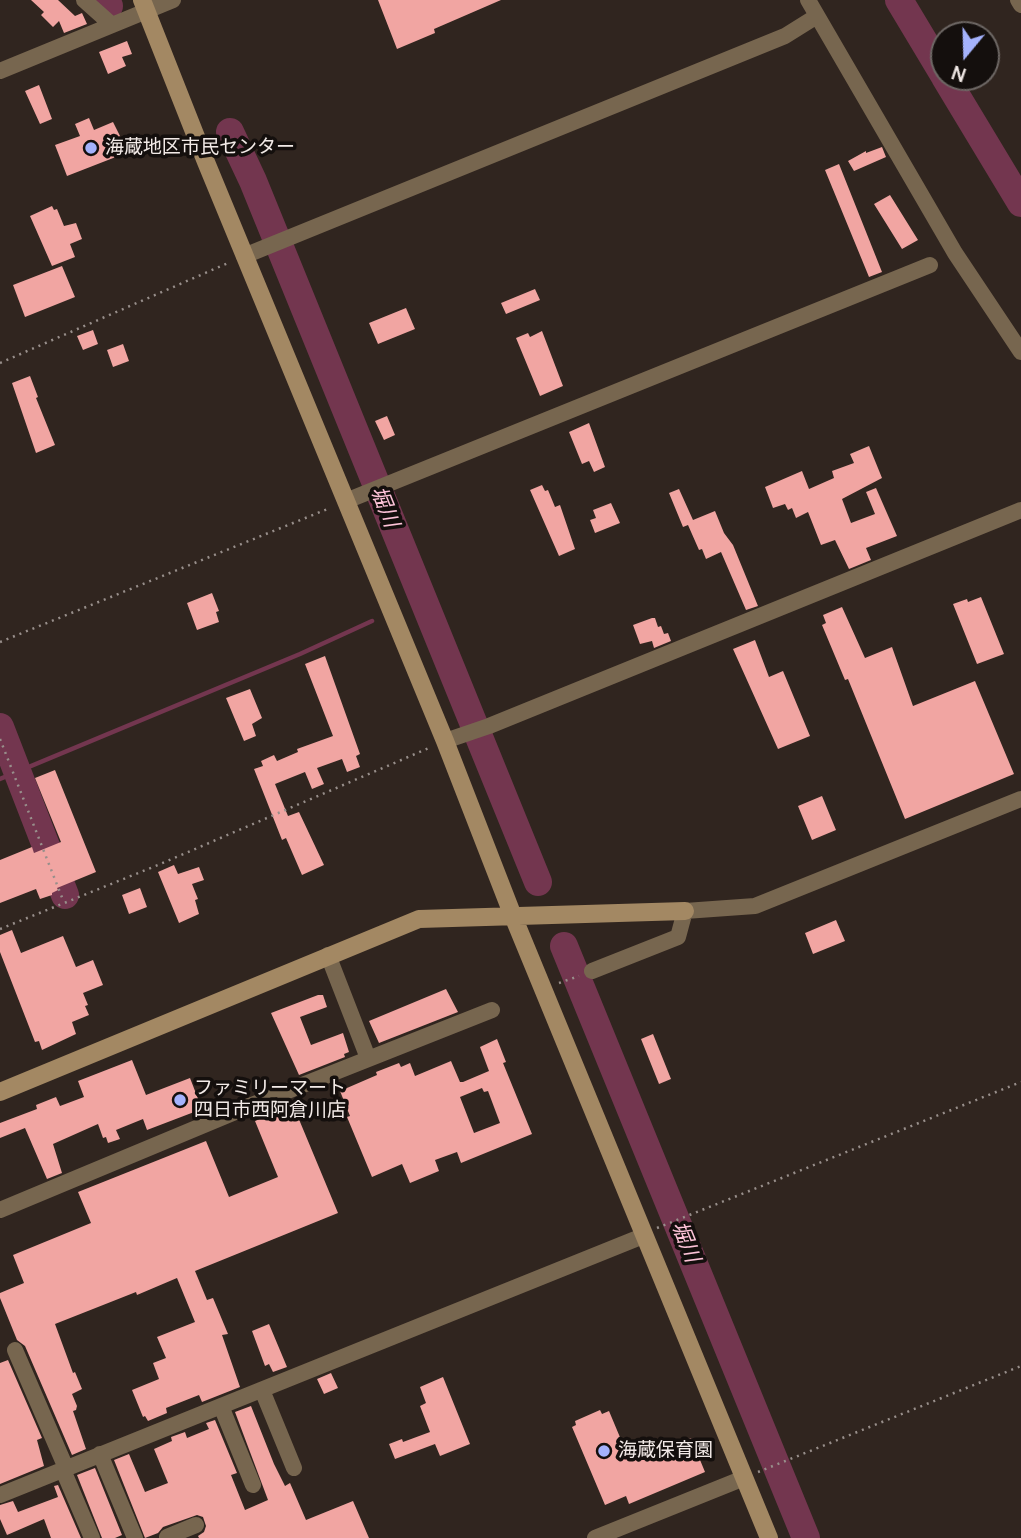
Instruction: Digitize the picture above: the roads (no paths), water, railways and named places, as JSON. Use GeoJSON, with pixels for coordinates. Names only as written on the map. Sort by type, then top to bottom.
{"type":"FeatureCollection","features":[{"type":"Feature","properties":{"kind":"street"},"geometry":{"type":"LineString","coordinates":[[84,0],[112,25]]}},
{"type":"Feature","properties":{"kind":"street"},"geometry":{"type":"LineString","coordinates":[[0,71],[112,25],[144,5],[173,0]]}},
{"type":"Feature","properties":{"kind":"street"},"geometry":{"type":"LineString","coordinates":[[808,0],[955,253],[1021,352]]}},
{"type":"Feature","properties":{"kind":"street"},"geometry":{"type":"LineString","coordinates":[[1018,0],[1021,5]]}},
{"type":"Feature","properties":{"kind":"street"},"geometry":{"type":"LineString","coordinates":[[144,5],[244,256],[353,499],[450,740],[513,916],[750,1475],[769,1538]]}},
{"type":"Feature","properties":{"kind":"street"},"geometry":{"type":"LineString","coordinates":[[244,256],[785,36],[817,16]]}},
{"type":"Feature","properties":{"kind":"street"},"geometry":{"type":"LineString","coordinates":[[353,499],[930,265]]}},
{"type":"Feature","properties":{"kind":"street"},"geometry":{"type":"LineString","coordinates":[[450,740],[1021,510]]}},
{"type":"Feature","properties":{"kind":"street"},"geometry":{"type":"LineString","coordinates":[[0,1092],[419,919],[685,911],[755,906],[1021,799]]}},
{"type":"Feature","properties":{"kind":"street"},"geometry":{"type":"LineString","coordinates":[[592,971],[678,937],[685,911]]}},
{"type":"Feature","properties":{"kind":"street"},"geometry":{"type":"LineString","coordinates":[[328,956],[368,1058]]}},
{"type":"Feature","properties":{"kind":"street"},"geometry":{"type":"LineString","coordinates":[[0,1210],[368,1058],[492,1010]]}},
{"type":"Feature","properties":{"kind":"street"},"geometry":{"type":"LineString","coordinates":[[0,1495],[649,1233]]}},
{"type":"Feature","properties":{"kind":"street"},"geometry":{"type":"LineString","coordinates":[[15,1350],[92,1538]]}},
{"type":"Feature","properties":{"kind":"street"},"geometry":{"type":"LineString","coordinates":[[262,1390],[293,1468]]}},
{"type":"Feature","properties":{"kind":"street"},"geometry":{"type":"LineString","coordinates":[[221,1406],[253,1485]]}},
{"type":"Feature","properties":{"kind":"street"},"geometry":{"type":"LineString","coordinates":[[100,1454],[135,1538]]}},
{"type":"Feature","properties":{"kind":"street"},"geometry":{"type":"LineString","coordinates":[[595,1538],[750,1475]]}},
{"type":"Feature","properties":{"kind":"waterway","name":"堀川"},"geometry":{"type":"LineString","coordinates":[[103,0],[109,6]]}},
{"type":"Feature","properties":{"kind":"waterway"},"geometry":{"type":"LineString","coordinates":[[899,0],[930,52]]}},
{"type":"Feature","properties":{"kind":"waterway"},"geometry":{"type":"LineString","coordinates":[[953,91],[1021,203]]}},
{"type":"Feature","properties":{"kind":"waterway","name":"堀川"},"geometry":{"type":"LineString","coordinates":[[230,132],[253,181],[538,882]]}},
{"type":"Feature","properties":{"kind":"waterway"},"geometry":{"type":"LineString","coordinates":[[0,779],[300,654],[372,621]]}},
{"type":"Feature","properties":{"kind":"waterway"},"geometry":{"type":"LineString","coordinates":[[0,727],[65,895]]}},
{"type":"Feature","properties":{"kind":"waterway","name":"堀川"},"geometry":{"type":"LineString","coordinates":[[564,946],[806,1538]]}},
{"type":"Feature","properties":{"kind":"place","name":"海蔵地区市民センター"},"geometry":{"type":"Point","coordinates":[91,148]}},
{"type":"Feature","properties":{"kind":"place","name":"ファミリーマート 四日市西阿倉川店"},"geometry":{"type":"Point","coordinates":[180,1100]}},
{"type":"Feature","properties":{"kind":"place","name":"海蔵保育園"},"geometry":{"type":"Point","coordinates":[604,1451]}}]}
